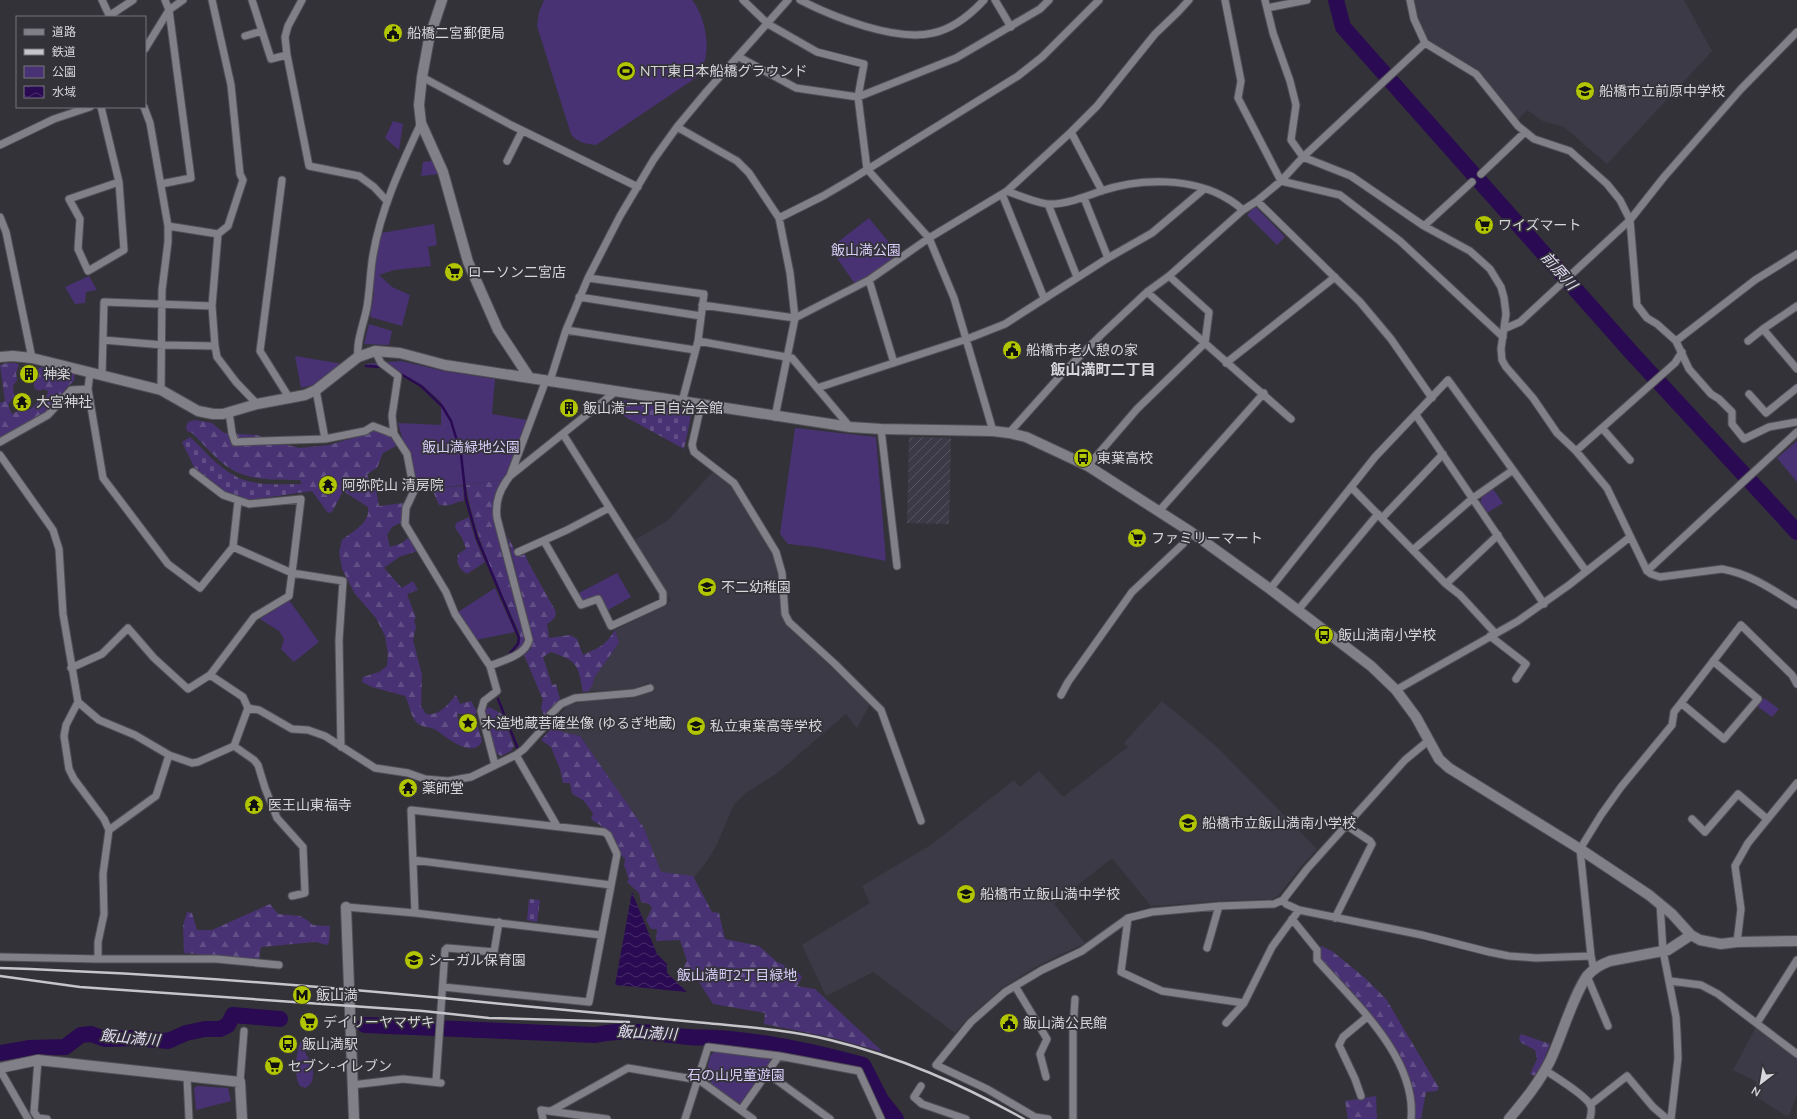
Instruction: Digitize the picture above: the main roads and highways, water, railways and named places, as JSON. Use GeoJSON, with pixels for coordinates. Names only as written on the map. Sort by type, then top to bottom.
{"type":"FeatureCollection","features":[{"type":"Feature","properties":{"kind":"water"},"geometry":{"type":"Polygon","coordinates":[[[632,892],[657,954],[667,964],[667,973],[687,992],[615,985],[632,892]]]}},
{"type":"Feature","properties":{"kind":"waterway","name":"前原川"},"geometry":{"type":"LineString","coordinates":[[1336,0],[1343,27],[1631,352],[1797,532]]}},
{"type":"Feature","properties":{"kind":"waterway"},"geometry":{"type":"LineString","coordinates":[[366,366],[381,367]]}},
{"type":"Feature","properties":{"kind":"waterway"},"geometry":{"type":"LineString","coordinates":[[399,373],[421,386],[442,406],[451,421],[461,454],[466,499],[477,538],[519,638],[518,644],[510,653]]}},
{"type":"Feature","properties":{"kind":"waterway"},"geometry":{"type":"LineString","coordinates":[[498,699],[518,749]]}},
{"type":"Feature","properties":{"kind":"waterway","name":"飯山満川"},"geometry":{"type":"LineString","coordinates":[[0,1053],[30,1048],[65,1047],[81,1035],[91,1034],[105,1039],[136,1038],[168,1041],[186,1033],[205,1029],[220,1029],[228,1025],[233,1015],[280,1019]]}},
{"type":"Feature","properties":{"kind":"waterway","name":"飯山満川"},"geometry":{"type":"LineString","coordinates":[[365,1025],[595,1035],[619,1032],[642,1032],[692,1037],[735,1039],[772,1044],[863,1065],[881,1100],[896,1119]]}},
{"type":"Feature","properties":{"kind":"railway"},"geometry":{"type":"LineString","coordinates":[[0,968],[197,978],[392,993],[784,1031],[830,1040],[906,1063],[977,1094],[1024,1119]]}},
{"type":"Feature","properties":{"kind":"railway"},"geometry":{"type":"LineString","coordinates":[[0,976],[80,987],[423,1011],[489,1018],[629,1022]]}},
{"type":"Feature","properties":{"kind":"place","name":"船橋二宮郵便局"},"geometry":{"type":"Point","coordinates":[393,33]}},
{"type":"Feature","properties":{"kind":"place","name":"NTT東日本船橋グラウンド"},"geometry":{"type":"Point","coordinates":[626,71]}},
{"type":"Feature","properties":{"kind":"place","name":"船橋市立前原中学校"},"geometry":{"type":"Point","coordinates":[1585,91]}},
{"type":"Feature","properties":{"kind":"place","name":"ワイズマート"},"geometry":{"type":"Point","coordinates":[1484,225]}},
{"type":"Feature","properties":{"kind":"place","name":"ローソン二宮店"},"geometry":{"type":"Point","coordinates":[454,272]}},
{"type":"Feature","properties":{"kind":"place","name":"船橋市老人憩の家"},"geometry":{"type":"Point","coordinates":[1012,350]}},
{"type":"Feature","properties":{"kind":"place","name":"神楽"},"geometry":{"type":"Point","coordinates":[29,374]}},
{"type":"Feature","properties":{"kind":"place","name":"大宮神社"},"geometry":{"type":"Point","coordinates":[22,402]}},
{"type":"Feature","properties":{"kind":"place","name":"飯山満二丁目自治会館"},"geometry":{"type":"Point","coordinates":[569,408]}},
{"type":"Feature","properties":{"kind":"place","name":"東葉高校"},"geometry":{"type":"Point","coordinates":[1083,458]}},
{"type":"Feature","properties":{"kind":"place","name":"阿弥陀山 清房院"},"geometry":{"type":"Point","coordinates":[328,485]}},
{"type":"Feature","properties":{"kind":"place","name":"ファミリーマート"},"geometry":{"type":"Point","coordinates":[1137,538]}},
{"type":"Feature","properties":{"kind":"place","name":"不二幼稚園"},"geometry":{"type":"Point","coordinates":[707,587]}},
{"type":"Feature","properties":{"kind":"place","name":"飯山満南小学校"},"geometry":{"type":"Point","coordinates":[1324,635]}},
{"type":"Feature","properties":{"kind":"place","name":"木造地蔵菩薩坐像 (ゆるぎ地蔵)"},"geometry":{"type":"Point","coordinates":[468,723]}},
{"type":"Feature","properties":{"kind":"place","name":"私立東葉高等学校"},"geometry":{"type":"Point","coordinates":[696,726]}},
{"type":"Feature","properties":{"kind":"place","name":"薬師堂"},"geometry":{"type":"Point","coordinates":[408,788]}},
{"type":"Feature","properties":{"kind":"place","name":"医王山東福寺"},"geometry":{"type":"Point","coordinates":[254,805]}},
{"type":"Feature","properties":{"kind":"place","name":"船橋市立飯山満南小学校"},"geometry":{"type":"Point","coordinates":[1188,823]}},
{"type":"Feature","properties":{"kind":"place","name":"船橋市立飯山満中学校"},"geometry":{"type":"Point","coordinates":[966,894]}},
{"type":"Feature","properties":{"kind":"place","name":"シーガル保育園"},"geometry":{"type":"Point","coordinates":[414,960]}},
{"type":"Feature","properties":{"kind":"place","name":"飯山満"},"geometry":{"type":"Point","coordinates":[302,995]}},
{"type":"Feature","properties":{"kind":"place","name":"デイリーヤマザキ"},"geometry":{"type":"Point","coordinates":[309,1022]}},
{"type":"Feature","properties":{"kind":"place","name":"飯山満公民館"},"geometry":{"type":"Point","coordinates":[1009,1023]}},
{"type":"Feature","properties":{"kind":"place","name":"飯山満駅"},"geometry":{"type":"Point","coordinates":[288,1044]}},
{"type":"Feature","properties":{"kind":"place","name":"セブン-イレブン"},"geometry":{"type":"Point","coordinates":[274,1066]}},
{"type":"Feature","properties":{"kind":"district","name":"飯山満町二丁目"},"geometry":{"type":"Point","coordinates":[1103,370]}},
{"type":"Feature","properties":{"kind":"park label","name":"飯山満公園"},"geometry":{"type":"Point","coordinates":[866,250]}},
{"type":"Feature","properties":{"kind":"park label","name":"飯山満緑地公園"},"geometry":{"type":"Point","coordinates":[471,447]}},
{"type":"Feature","properties":{"kind":"park label","name":"飯山満町2丁目緑地"},"geometry":{"type":"Point","coordinates":[737,975]}},
{"type":"Feature","properties":{"kind":"park label","name":"石の山児童遊園"},"geometry":{"type":"Point","coordinates":[736,1075]}}]}
